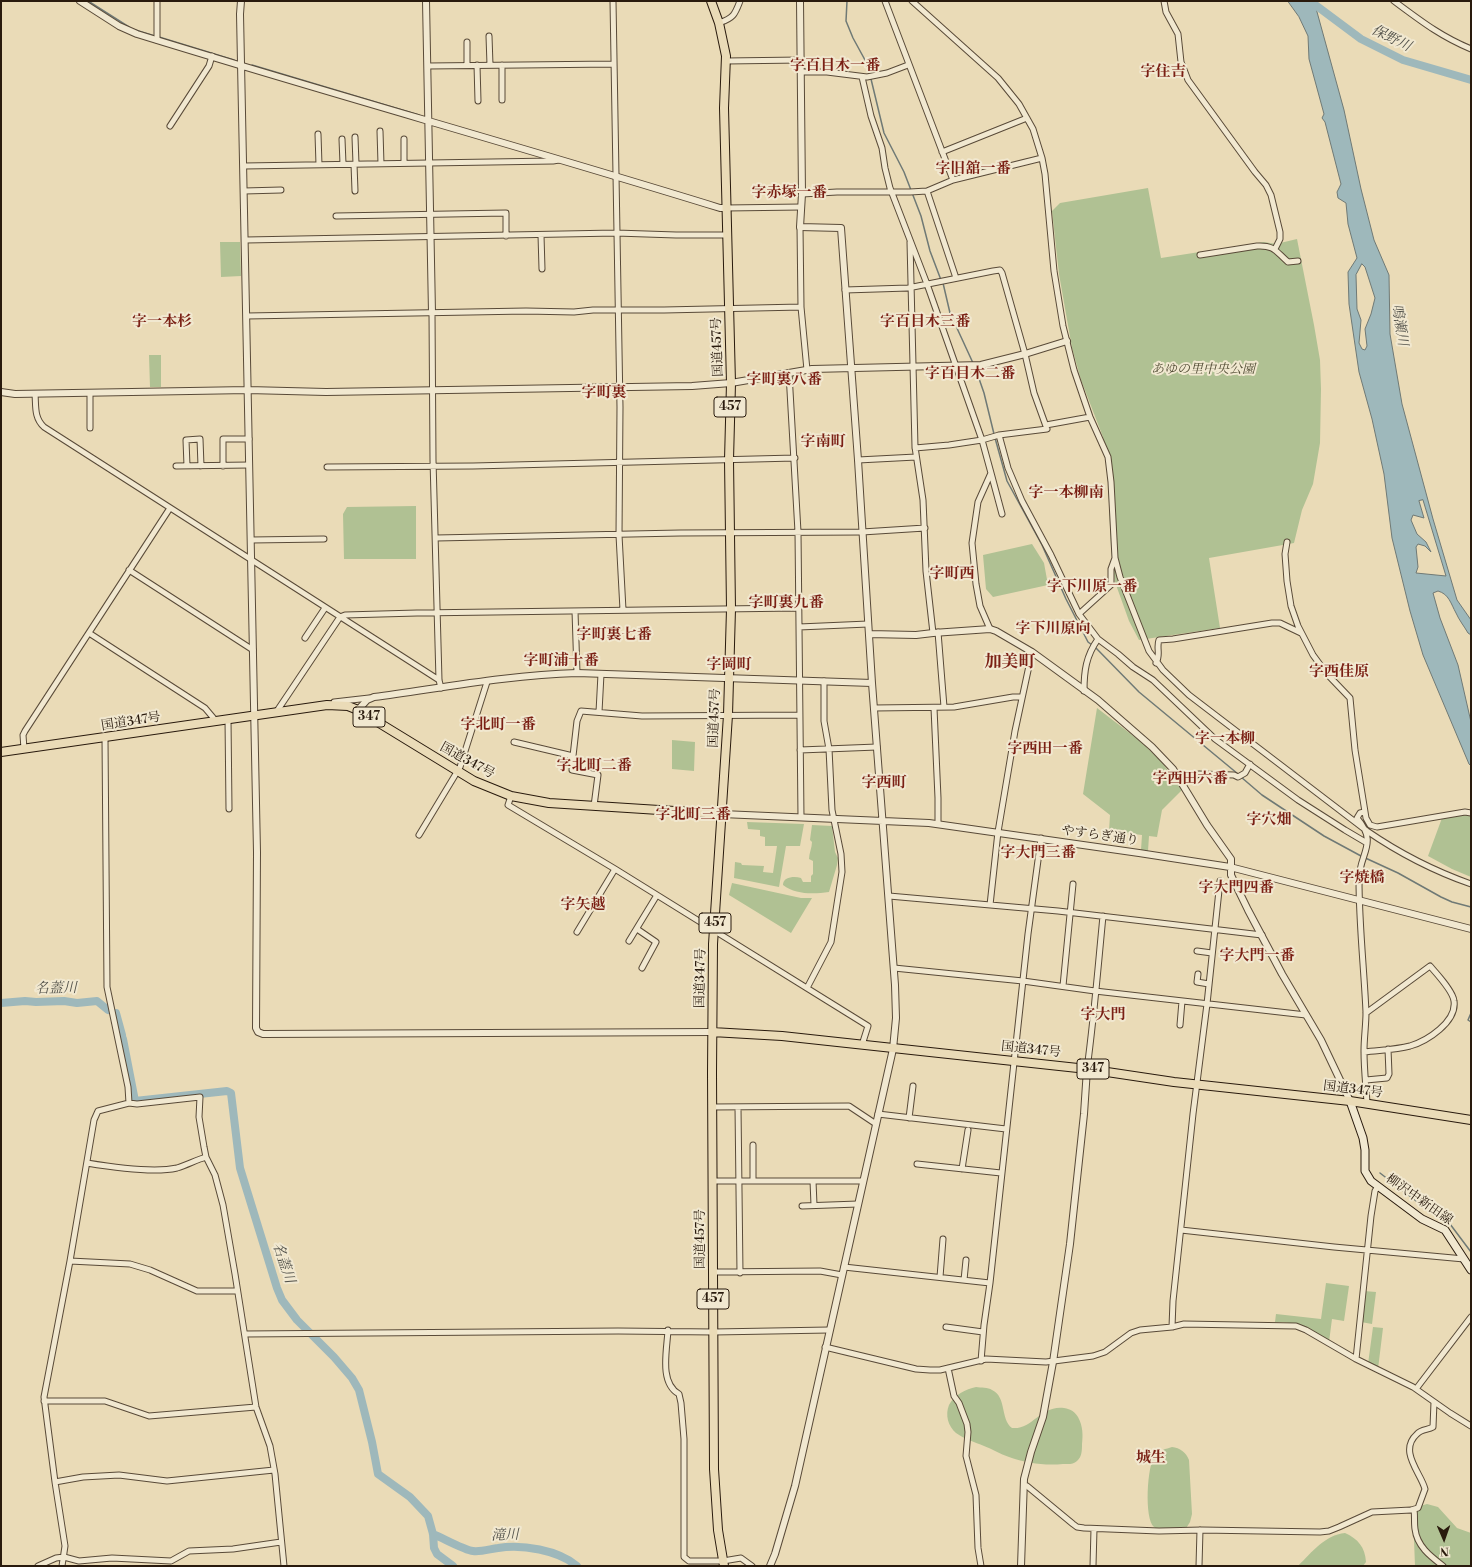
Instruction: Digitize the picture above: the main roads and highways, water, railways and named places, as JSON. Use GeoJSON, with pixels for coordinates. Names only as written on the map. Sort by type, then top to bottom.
{"type":"FeatureCollection","features":[{"type":"Feature","properties":{"kind":"highway","name":"国道457号"},"geometry":{"type":"LineString","coordinates":[[711,1],[719,23],[726,61],[724,108],[731,383],[729,460],[731,609],[728,716],[722,814]]}},
{"type":"Feature","properties":{"kind":"highway","name":"国道347号"},"geometry":{"type":"LineString","coordinates":[[1,752],[104,738],[277,711],[327,705],[348,706],[358,710],[458,771],[491,789],[511,796],[550,803],[722,814],[714,930],[712,1032],[739,1032],[1087,1068],[1197,1084],[1367,1103],[1471,1120]]}},
{"type":"Feature","properties":{"kind":"highway","name":"国道457号"},"geometry":{"type":"LineString","coordinates":[[712,1032],[714,1469],[718,1530],[724,1563]]}},
{"type":"Feature","properties":{"kind":"main road","name":"柳沢中新田線"},"geometry":{"type":"LineString","coordinates":[[1350,1101],[1363,1138],[1365,1150],[1365,1171],[1370,1181],[1422,1219],[1445,1230],[1471,1270]]}},
{"type":"Feature","properties":{"kind":"water"},"geometry":{"type":"Polygon","coordinates":[[[1288,1],[1314,1],[1344,110],[1374,240],[1389,275],[1390,334],[1402,404],[1433,519],[1457,600],[1471,620],[1471,635],[1460,621],[1445,594],[1438,591],[1433,593],[1440,618],[1458,665],[1471,722],[1471,766],[1423,655],[1410,611],[1392,538],[1384,474],[1372,419],[1359,372],[1349,304],[1348,272],[1357,258],[1348,224],[1346,203],[1338,198],[1337,192],[1341,184],[1325,122],[1322,118],[1324,114],[1309,59],[1308,36],[1299,17],[1288,1]],[[1362,264],[1356,275],[1357,309],[1361,320],[1359,343],[1362,349],[1365,350],[1367,346],[1365,329],[1375,298],[1365,267],[1362,264]],[[1423,500],[1419,501],[1424,518],[1413,515],[1411,520],[1417,534],[1426,542],[1431,552],[1425,546],[1418,544],[1416,547],[1418,567],[1416,573],[1446,576],[1423,500]]]}},
{"type":"Feature","properties":{"kind":"waterway"},"geometry":{"type":"LineString","coordinates":[[88,1],[129,27]]}},
{"type":"Feature","properties":{"kind":"waterway"},"geometry":{"type":"LineString","coordinates":[[847,1],[846,21],[865,60],[870,75]]}},
{"type":"Feature","properties":{"kind":"waterway","name":"保野川"},"geometry":{"type":"LineString","coordinates":[[1310,1],[1361,39],[1403,60],[1471,80]]}},
{"type":"Feature","properties":{"kind":"waterway"},"geometry":{"type":"LineString","coordinates":[[132,29],[155,36]]}},
{"type":"Feature","properties":{"kind":"waterway"},"geometry":{"type":"LineString","coordinates":[[159,37],[234,60]]}},
{"type":"Feature","properties":{"kind":"waterway"},"geometry":{"type":"LineString","coordinates":[[252,65],[419,115]]}},
{"type":"Feature","properties":{"kind":"waterway"},"geometry":{"type":"LineString","coordinates":[[871,79],[884,133],[904,172],[921,216],[930,251],[941,280]]}},
{"type":"Feature","properties":{"kind":"waterway"},"geometry":{"type":"LineString","coordinates":[[943,283],[950,313],[973,363]]}},
{"type":"Feature","properties":{"kind":"waterway"},"geometry":{"type":"LineString","coordinates":[[975,367],[984,393],[994,434]]}},
{"type":"Feature","properties":{"kind":"waterway"},"geometry":{"type":"LineString","coordinates":[[995,438],[1007,481],[1042,545],[1066,599],[1088,642],[1092,645]]}},
{"type":"Feature","properties":{"kind":"waterway"},"geometry":{"type":"LineString","coordinates":[[1095,647],[1139,692],[1238,774]]}},
{"type":"Feature","properties":{"kind":"waterway"},"geometry":{"type":"LineString","coordinates":[[1241,777],[1262,795],[1324,836],[1361,856],[1398,873],[1441,897],[1452,902],[1471,907]]}},
{"type":"Feature","properties":{"kind":"waterway","name":"名蓋川"},"geometry":{"type":"LineString","coordinates":[[1,1003],[25,1001],[64,1001],[77,1003],[97,1001],[108,1010]]}},
{"type":"Feature","properties":{"kind":"waterway","name":"名蓋川"},"geometry":{"type":"LineString","coordinates":[[116,1013],[122,1035]]}},
{"type":"Feature","properties":{"kind":"waterway"},"geometry":{"type":"LineString","coordinates":[[1471,1013],[1468,1020],[1471,1022]]}},
{"type":"Feature","properties":{"kind":"waterway","name":"名蓋川"},"geometry":{"type":"LineString","coordinates":[[123,1039],[135,1101],[227,1091],[231,1093],[240,1168],[282,1300],[297,1320],[334,1357],[352,1378],[359,1390],[372,1442],[378,1474],[410,1497],[428,1516],[433,1534],[434,1548],[437,1554],[453,1566]]}},
{"type":"Feature","properties":{"kind":"waterway"},"geometry":{"type":"LineString","coordinates":[[1380,1173],[1420,1204],[1447,1220],[1471,1252]]}},
{"type":"Feature","properties":{"kind":"waterway","name":"滝川"},"geometry":{"type":"LineString","coordinates":[[433,1534],[473,1551],[508,1547],[529,1548],[550,1552],[569,1560],[577,1566]]}},
{"type":"Feature","properties":{"kind":"district","name":"字百目木一番"},"geometry":{"type":"Point","coordinates":[835,66]}},
{"type":"Feature","properties":{"kind":"district","name":"字住吉"},"geometry":{"type":"Point","coordinates":[1163,72]}},
{"type":"Feature","properties":{"kind":"district","name":"字旧舘一番"},"geometry":{"type":"Point","coordinates":[973,169]}},
{"type":"Feature","properties":{"kind":"district","name":"字赤塚一番"},"geometry":{"type":"Point","coordinates":[789,193]}},
{"type":"Feature","properties":{"kind":"district","name":"字一本杉"},"geometry":{"type":"Point","coordinates":[162,322]}},
{"type":"Feature","properties":{"kind":"district","name":"字百目木三番"},"geometry":{"type":"Point","coordinates":[925,322]}},
{"type":"Feature","properties":{"kind":"district","name":"字百目木二番"},"geometry":{"type":"Point","coordinates":[970,374]}},
{"type":"Feature","properties":{"kind":"district","name":"字町裏八番"},"geometry":{"type":"Point","coordinates":[784,380]}},
{"type":"Feature","properties":{"kind":"district","name":"字町裏"},"geometry":{"type":"Point","coordinates":[604,393]}},
{"type":"Feature","properties":{"kind":"district","name":"字南町"},"geometry":{"type":"Point","coordinates":[823,442]}},
{"type":"Feature","properties":{"kind":"district","name":"字一本柳南"},"geometry":{"type":"Point","coordinates":[1066,493]}},
{"type":"Feature","properties":{"kind":"district","name":"字町西"},"geometry":{"type":"Point","coordinates":[952,574]}},
{"type":"Feature","properties":{"kind":"district","name":"字下川原一番"},"geometry":{"type":"Point","coordinates":[1092,587]}},
{"type":"Feature","properties":{"kind":"district","name":"字町裏九番"},"geometry":{"type":"Point","coordinates":[786,603]}},
{"type":"Feature","properties":{"kind":"district","name":"字下川原向"},"geometry":{"type":"Point","coordinates":[1053,629]}},
{"type":"Feature","properties":{"kind":"district","name":"字町裏七番"},"geometry":{"type":"Point","coordinates":[614,635]}},
{"type":"Feature","properties":{"kind":"district","name":"字町浦十番"},"geometry":{"type":"Point","coordinates":[561,661]}},
{"type":"Feature","properties":{"kind":"district","name":"加美町"},"geometry":{"type":"Point","coordinates":[1010,663]}},
{"type":"Feature","properties":{"kind":"district","name":"字岡町"},"geometry":{"type":"Point","coordinates":[729,665]}},
{"type":"Feature","properties":{"kind":"district","name":"字西佳原"},"geometry":{"type":"Point","coordinates":[1339,672]}},
{"type":"Feature","properties":{"kind":"district","name":"字北町一番"},"geometry":{"type":"Point","coordinates":[498,725]}},
{"type":"Feature","properties":{"kind":"district","name":"字一本柳"},"geometry":{"type":"Point","coordinates":[1225,739]}},
{"type":"Feature","properties":{"kind":"district","name":"字西田一番"},"geometry":{"type":"Point","coordinates":[1045,749]}},
{"type":"Feature","properties":{"kind":"district","name":"字北町二番"},"geometry":{"type":"Point","coordinates":[594,766]}},
{"type":"Feature","properties":{"kind":"district","name":"字西田六番"},"geometry":{"type":"Point","coordinates":[1190,779]}},
{"type":"Feature","properties":{"kind":"district","name":"字西町"},"geometry":{"type":"Point","coordinates":[884,783]}},
{"type":"Feature","properties":{"kind":"district","name":"字北町三番"},"geometry":{"type":"Point","coordinates":[693,815]}},
{"type":"Feature","properties":{"kind":"district","name":"字穴畑"},"geometry":{"type":"Point","coordinates":[1269,820]}},
{"type":"Feature","properties":{"kind":"district","name":"字大門三番"},"geometry":{"type":"Point","coordinates":[1038,853]}},
{"type":"Feature","properties":{"kind":"district","name":"字焼橋"},"geometry":{"type":"Point","coordinates":[1362,878]}},
{"type":"Feature","properties":{"kind":"district","name":"字大門四番"},"geometry":{"type":"Point","coordinates":[1236,888]}},
{"type":"Feature","properties":{"kind":"district","name":"字矢越"},"geometry":{"type":"Point","coordinates":[583,905]}},
{"type":"Feature","properties":{"kind":"district","name":"字大門一番"},"geometry":{"type":"Point","coordinates":[1257,956]}},
{"type":"Feature","properties":{"kind":"district","name":"字大門"},"geometry":{"type":"Point","coordinates":[1103,1015]}},
{"type":"Feature","properties":{"kind":"district","name":"城生"},"geometry":{"type":"Point","coordinates":[1151,1458]}},
{"type":"Feature","properties":{"kind":"water label","name":"鳴瀬川"},"geometry":{"type":"Point","coordinates":[1399,325]}},
{"type":"Feature","properties":{"kind":"park label","name":"あゆの里中央公園"},"geometry":{"type":"Point","coordinates":[1203,370]}}]}
